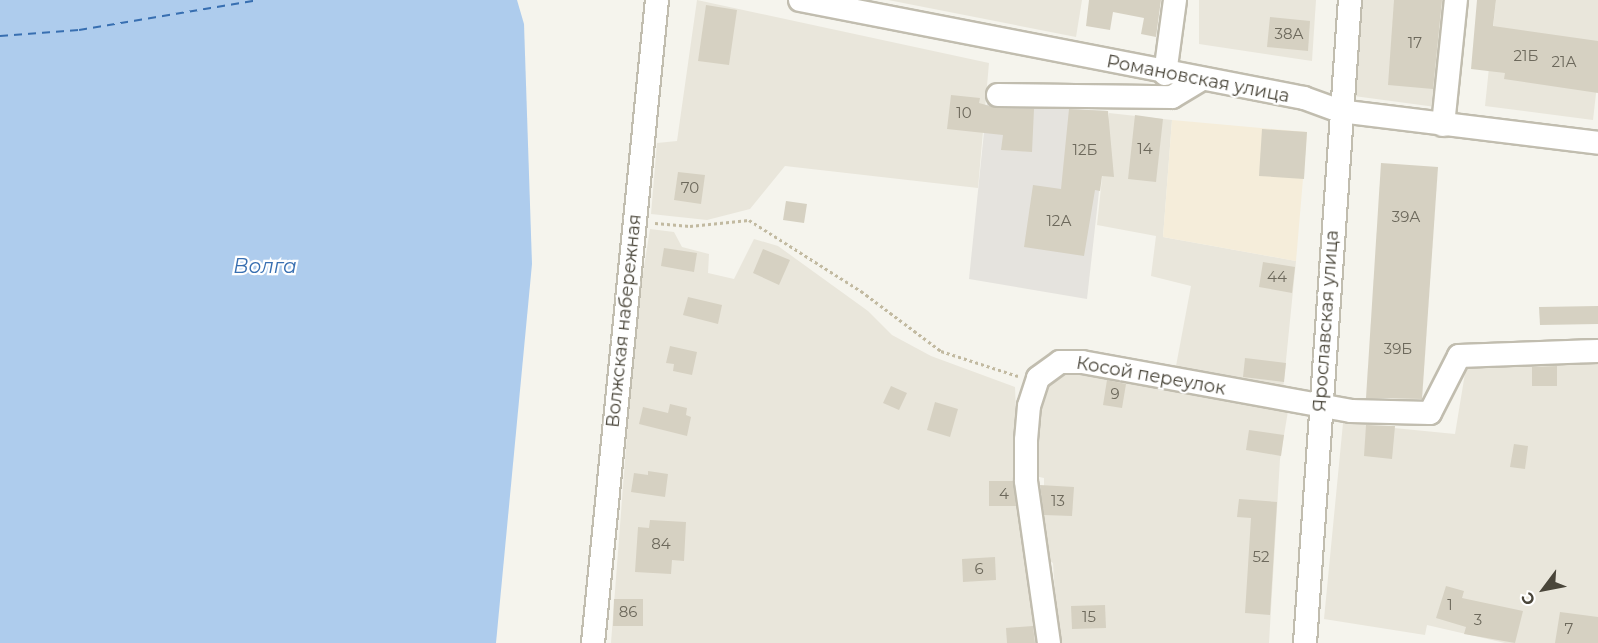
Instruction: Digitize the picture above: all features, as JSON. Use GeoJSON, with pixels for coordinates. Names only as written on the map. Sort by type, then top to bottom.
{"type":"FeatureCollection","features":[{"type":"Feature","properties":{"kind":"street","name":"Волжская набережная"},"geometry":{"type":"LineString","coordinates":[[593,643],[633,220],[657,0]]}},
{"type":"Feature","properties":{"kind":"street","name":"Романовская улица"},"geometry":{"type":"LineString","coordinates":[[800,0],[1159,73],[1304,99],[1339,111],[1598,143]]}},
{"type":"Feature","properties":{"kind":"street"},"geometry":{"type":"LineString","coordinates":[[1159,73],[1175,0]]}},
{"type":"Feature","properties":{"kind":"street","name":"Ярославская улица"},"geometry":{"type":"LineString","coordinates":[[1305,643],[1339,111],[1350,0]]}},
{"type":"Feature","properties":{"kind":"street"},"geometry":{"type":"LineString","coordinates":[[1443,125],[1456,0]]}},
{"type":"Feature","properties":{"kind":"street"},"geometry":{"type":"LineString","coordinates":[[998,95],[1172,98],[1200,81]]}},
{"type":"Feature","properties":{"kind":"street","name":"Косой переулок"},"geometry":{"type":"LineString","coordinates":[[1036,383],[1047,369],[1060,362],[1082,362],[1320,407],[1430,413],[1459,356],[1598,351]]}},
{"type":"Feature","properties":{"kind":"street"},"geometry":{"type":"LineString","coordinates":[[1036,383],[1029,406],[1026,481],[1049,643]]}},
{"type":"Feature","properties":{"kind":"path"},"geometry":{"type":"LineString","coordinates":[[633,220],[690,226],[748,220],[843,279],[941,351],[1036,383]]}},
{"type":"Feature","properties":{"kind":"shaded area"},"geometry":{"type":"Polygon","coordinates":[[[697,0],[989,63],[978,188],[785,166],[750,209],[707,220],[651,214],[657,143],[677,141],[697,0]]]}},
{"type":"Feature","properties":{"kind":"shaded area"},"geometry":{"type":"Polygon","coordinates":[[[888,0],[1082,0],[1076,37],[888,0]]]}},
{"type":"Feature","properties":{"kind":"shaded area"},"geometry":{"type":"Polygon","coordinates":[[[1199,0],[1316,0],[1312,61],[1199,44],[1199,0]]]}},
{"type":"Feature","properties":{"kind":"shaded area"},"geometry":{"type":"Polygon","coordinates":[[[1363,0],[1468,0],[1458,110],[1354,96],[1363,0]]]}},
{"type":"Feature","properties":{"kind":"shaded area"},"geometry":{"type":"Polygon","coordinates":[[[1496,0],[1598,0],[1598,76],[1593,120],[1485,106],[1496,0]]]}},
{"type":"Feature","properties":{"kind":"shaded area"},"geometry":{"type":"Polygon","coordinates":[[[987,103],[1108,111],[1087,299],[969,279],[987,103]]]}},
{"type":"Feature","properties":{"kind":"shaded area"},"geometry":{"type":"Polygon","coordinates":[[[1109,113],[1172,120],[1163,237],[1296,261],[1283,390],[1176,366],[1191,286],[1151,276],[1156,236],[1097,225],[1109,113]]]}},
{"type":"Feature","properties":{"kind":"shaded area"},"geometry":{"type":"Polygon","coordinates":[[[1172,120],[1307,132],[1296,261],[1163,237],[1172,120]]]}},
{"type":"Feature","properties":{"kind":"shaded area"},"geometry":{"type":"Polygon","coordinates":[[[650,229],[674,232],[682,247],[709,254],[708,273],[734,279],[754,239],[778,246],[868,311],[892,335],[931,356],[1015,387],[1018,462],[1038,643],[611,643],[636,317],[650,229]]]}},
{"type":"Feature","properties":{"kind":"shaded area"},"geometry":{"type":"Polygon","coordinates":[[[1598,360],[1598,643],[1505,643],[1427,625],[1425,635],[1324,619],[1343,423],[1455,434],[1467,361],[1598,360]]]}},
{"type":"Feature","properties":{"kind":"shaded area"},"geometry":{"type":"Polygon","coordinates":[[[1057,372],[1076,372],[1288,411],[1280,459],[1269,643],[1058,643],[1053,563],[1044,557],[1044,478],[1035,476],[1038,406],[1046,382],[1057,372]]]}},
{"type":"Feature","properties":{"kind":"water","name":"Волга"},"geometry":{"type":"Polygon","coordinates":[[[0,0],[517,0],[524,24],[532,264],[496,643],[0,643],[0,0]]]}},
{"type":"Feature","properties":{"kind":"building"},"geometry":{"type":"Polygon","coordinates":[[[1089,0],[1161,0],[1156,37],[1141,34],[1144,18],[1113,12],[1110,30],[1086,26],[1089,0]]]}},
{"type":"Feature","properties":{"kind":"building"},"geometry":{"type":"Polygon","coordinates":[[[1394,0],[1442,0],[1433,89],[1388,85],[1394,0]]]}},
{"type":"Feature","properties":{"kind":"building"},"geometry":{"type":"Polygon","coordinates":[[[1477,0],[1496,0],[1493,26],[1598,41],[1598,93],[1504,79],[1505,73],[1471,69],[1477,0]]]}},
{"type":"Feature","properties":{"kind":"building"},"geometry":{"type":"Polygon","coordinates":[[[706,5],[737,10],[729,65],[698,61],[706,5]]]}},
{"type":"Feature","properties":{"kind":"building"},"geometry":{"type":"Polygon","coordinates":[[[1270,17],[1310,21],[1308,51],[1267,47],[1270,17]]]}},
{"type":"Feature","properties":{"kind":"building"},"geometry":{"type":"Polygon","coordinates":[[[951,95],[980,98],[979,103],[997,108],[1034,109],[1032,152],[1001,150],[1003,135],[947,129],[951,95]]]}},
{"type":"Feature","properties":{"kind":"building"},"geometry":{"type":"Polygon","coordinates":[[[1069,109],[1108,111],[1114,177],[1102,176],[1100,191],[1095,190],[1084,256],[1024,247],[1033,185],[1061,189],[1069,109]]]}},
{"type":"Feature","properties":{"kind":"building"},"geometry":{"type":"Polygon","coordinates":[[[1135,115],[1163,119],[1156,182],[1128,179],[1135,115]]]}},
{"type":"Feature","properties":{"kind":"building"},"geometry":{"type":"Polygon","coordinates":[[[1262,129],[1307,132],[1304,179],[1259,176],[1262,129]]]}},
{"type":"Feature","properties":{"kind":"building"},"geometry":{"type":"Polygon","coordinates":[[[1381,163],[1438,167],[1422,399],[1366,398],[1381,163]]]}},
{"type":"Feature","properties":{"kind":"building"},"geometry":{"type":"Polygon","coordinates":[[[678,172],[705,175],[701,204],[674,200],[678,172]]]}},
{"type":"Feature","properties":{"kind":"building"},"geometry":{"type":"Polygon","coordinates":[[[786,201],[807,204],[804,223],[783,220],[786,201]]]}},
{"type":"Feature","properties":{"kind":"building"},"geometry":{"type":"Polygon","coordinates":[[[664,248],[697,253],[694,272],[661,266],[664,248]]]}},
{"type":"Feature","properties":{"kind":"building"},"geometry":{"type":"Polygon","coordinates":[[[763,249],[790,260],[779,285],[753,273],[763,249]]]}},
{"type":"Feature","properties":{"kind":"building"},"geometry":{"type":"Polygon","coordinates":[[[1263,262],[1295,267],[1292,293],[1259,287],[1263,262]]]}},
{"type":"Feature","properties":{"kind":"building"},"geometry":{"type":"Polygon","coordinates":[[[688,297],[722,305],[718,324],[683,315],[688,297]]]}},
{"type":"Feature","properties":{"kind":"building"},"geometry":{"type":"Polygon","coordinates":[[[1598,306],[1598,324],[1540,325],[1539,307],[1598,306]]]}},
{"type":"Feature","properties":{"kind":"building"},"geometry":{"type":"Polygon","coordinates":[[[670,346],[697,352],[692,375],[673,371],[674,364],[666,363],[670,346]]]}},
{"type":"Feature","properties":{"kind":"building"},"geometry":{"type":"Polygon","coordinates":[[[1245,358],[1286,363],[1284,382],[1243,377],[1245,358]]]}},
{"type":"Feature","properties":{"kind":"building"},"geometry":{"type":"Polygon","coordinates":[[[1557,366],[1557,386],[1532,386],[1532,367],[1557,366]]]}},
{"type":"Feature","properties":{"kind":"building"},"geometry":{"type":"Polygon","coordinates":[[[1107,380],[1126,384],[1122,408],[1103,405],[1107,380]]]}},
{"type":"Feature","properties":{"kind":"building"},"geometry":{"type":"Polygon","coordinates":[[[891,386],[907,393],[899,410],[883,403],[891,386]]]}},
{"type":"Feature","properties":{"kind":"building"},"geometry":{"type":"Polygon","coordinates":[[[935,402],[958,409],[950,437],[927,430],[935,402]]]}},
{"type":"Feature","properties":{"kind":"building"},"geometry":{"type":"Polygon","coordinates":[[[670,404],[687,408],[686,415],[691,417],[687,436],[639,424],[643,407],[668,413],[670,404]]]}},
{"type":"Feature","properties":{"kind":"building"},"geometry":{"type":"Polygon","coordinates":[[[1366,425],[1395,426],[1392,459],[1364,456],[1366,425]]]}},
{"type":"Feature","properties":{"kind":"building"},"geometry":{"type":"Polygon","coordinates":[[[1249,430],[1284,435],[1281,456],[1246,450],[1249,430]]]}},
{"type":"Feature","properties":{"kind":"building"},"geometry":{"type":"Polygon","coordinates":[[[1514,444],[1528,446],[1525,469],[1510,467],[1514,444]]]}},
{"type":"Feature","properties":{"kind":"building"},"geometry":{"type":"Polygon","coordinates":[[[648,471],[668,474],[665,497],[631,492],[634,473],[648,475],[648,471]]]}},
{"type":"Feature","properties":{"kind":"building"},"geometry":{"type":"Polygon","coordinates":[[[989,481],[1013,481],[1016,506],[989,506],[989,481]]]}},
{"type":"Feature","properties":{"kind":"building"},"geometry":{"type":"Polygon","coordinates":[[[1040,485],[1074,487],[1072,516],[1044,515],[1040,485]]]}},
{"type":"Feature","properties":{"kind":"building"},"geometry":{"type":"Polygon","coordinates":[[[1239,499],[1277,502],[1270,615],[1245,613],[1251,518],[1237,517],[1239,499]]]}},
{"type":"Feature","properties":{"kind":"building"},"geometry":{"type":"Polygon","coordinates":[[[650,520],[686,522],[684,561],[672,560],[671,574],[635,572],[638,527],[649,528],[650,520]]]}},
{"type":"Feature","properties":{"kind":"building"},"geometry":{"type":"Polygon","coordinates":[[[995,557],[996,580],[963,582],[962,559],[995,557]]]}},
{"type":"Feature","properties":{"kind":"building"},"geometry":{"type":"Polygon","coordinates":[[[1446,586],[1464,591],[1462,598],[1523,611],[1515,643],[1464,634],[1466,627],[1436,618],[1446,586]]]}},
{"type":"Feature","properties":{"kind":"building"},"geometry":{"type":"Polygon","coordinates":[[[614,599],[643,599],[643,626],[613,626],[614,599]]]}},
{"type":"Feature","properties":{"kind":"building"},"geometry":{"type":"Polygon","coordinates":[[[1105,605],[1106,628],[1072,629],[1071,606],[1105,605]]]}},
{"type":"Feature","properties":{"kind":"building"},"geometry":{"type":"Polygon","coordinates":[[[1560,612],[1598,617],[1598,643],[1555,643],[1560,612]]]}},
{"type":"Feature","properties":{"kind":"building"},"geometry":{"type":"Polygon","coordinates":[[[1033,626],[1035,643],[1007,643],[1006,628],[1033,626]]]}},
{"type":"Feature","properties":{"kind":"ferry route"},"geometry":{"type":"LineString","coordinates":[[0,36],[79,30],[259,0]]}}]}
